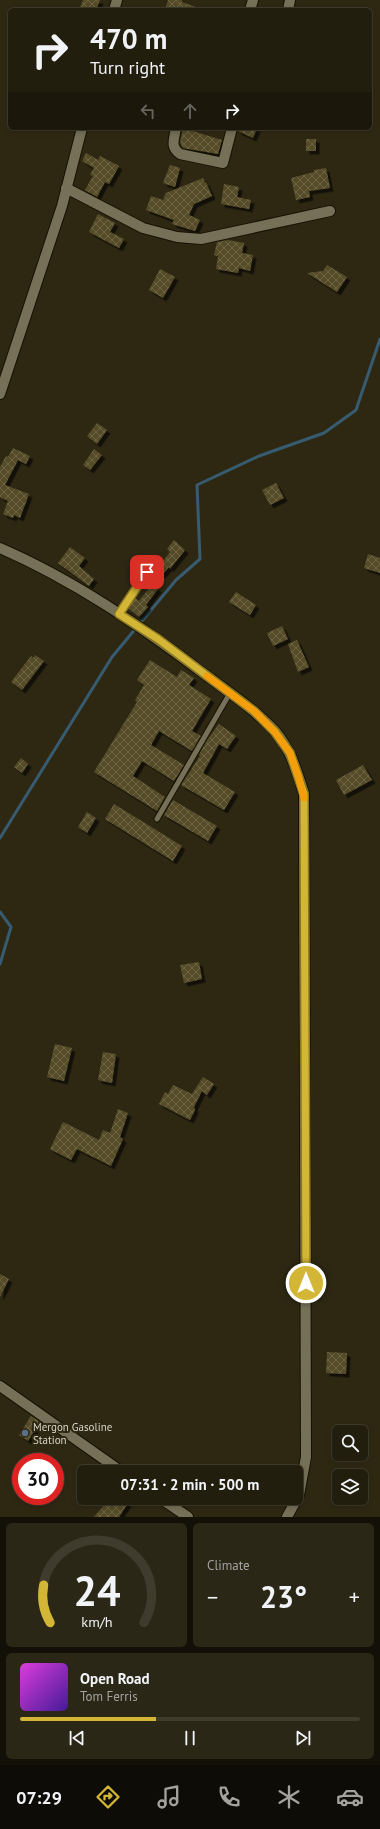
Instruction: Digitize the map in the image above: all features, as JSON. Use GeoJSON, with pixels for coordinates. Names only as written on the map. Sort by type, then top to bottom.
{"type":"FeatureCollection","features":[{"type":"Feature","properties":{"kind":"street"},"geometry":{"type":"LineString","coordinates":[[0,394],[66,188],[81,130]]}},
{"type":"Feature","properties":{"kind":"street"},"geometry":{"type":"LineString","coordinates":[[176,130],[172,146],[180,154],[223,163],[231,130]]}},
{"type":"Feature","properties":{"kind":"street"},"geometry":{"type":"LineString","coordinates":[[66,188],[143,228],[177,237],[201,239],[330,211]]}},
{"type":"Feature","properties":{"kind":"street"},"geometry":{"type":"LineString","coordinates":[[0,548],[82,591],[158,639],[254,711],[275,732],[290,753],[304,794],[306,1457],[299,1495],[286,1517]]}},
{"type":"Feature","properties":{"kind":"street"},"geometry":{"type":"LineString","coordinates":[[0,1386],[112,1465]]}},
{"type":"Feature","properties":{"kind":"street"},"geometry":{"type":"LineString","coordinates":[[170,1505],[188,1517]]}},
{"type":"Feature","properties":{"kind":"lane"},"geometry":{"type":"LineString","coordinates":[[119,614],[147,572]]}},
{"type":"Feature","properties":{"kind":"lane"},"geometry":{"type":"LineString","coordinates":[[157,819],[230,693]]}},
{"type":"Feature","properties":{"kind":"building"},"geometry":{"type":"Polygon","coordinates":[[[83,0],[100,0],[97,8],[80,8],[83,0]]]}},
{"type":"Feature","properties":{"kind":"building"},"geometry":{"type":"Polygon","coordinates":[[[168,0],[182,0],[182,2],[198,8],[166,8],[168,0]]]}},
{"type":"Feature","properties":{"kind":"building"},"geometry":{"type":"Polygon","coordinates":[[[183,130],[190,130],[222,140],[218,154],[183,148],[180,143],[183,130]]]}},
{"type":"Feature","properties":{"kind":"building"},"geometry":{"type":"Polygon","coordinates":[[[238,130],[256,130],[253,138],[238,130]]]}},
{"type":"Feature","properties":{"kind":"building"},"geometry":{"type":"Polygon","coordinates":[[[306,139],[316,139],[316,151],[306,151],[306,139]]]}},
{"type":"Feature","properties":{"kind":"building"},"geometry":{"type":"Polygon","coordinates":[[[86,153],[98,160],[100,156],[119,166],[109,184],[105,182],[97,197],[85,190],[93,176],[90,175],[94,168],[82,161],[86,153]]]}},
{"type":"Feature","properties":{"kind":"building"},"geometry":{"type":"Polygon","coordinates":[[[170,165],[180,168],[175,187],[163,183],[170,165]]]}},
{"type":"Feature","properties":{"kind":"building"},"geometry":{"type":"Polygon","coordinates":[[[326,168],[330,188],[309,191],[310,197],[296,200],[291,178],[314,172],[314,170],[326,168]]]}},
{"type":"Feature","properties":{"kind":"building"},"geometry":{"type":"Polygon","coordinates":[[[203,178],[212,196],[194,204],[189,215],[200,220],[195,231],[172,224],[174,220],[146,210],[151,196],[163,200],[166,193],[203,178]]]}},
{"type":"Feature","properties":{"kind":"building"},"geometry":{"type":"Polygon","coordinates":[[[224,184],[239,187],[237,197],[251,200],[249,209],[221,204],[224,184]]]}},
{"type":"Feature","properties":{"kind":"building"},"geometry":{"type":"Polygon","coordinates":[[[98,214],[115,223],[110,232],[124,239],[119,248],[89,232],[98,214]]]}},
{"type":"Feature","properties":{"kind":"building"},"geometry":{"type":"Polygon","coordinates":[[[228,240],[244,243],[242,253],[253,255],[250,271],[239,268],[238,273],[216,269],[218,256],[214,255],[217,242],[228,240]]]}},
{"type":"Feature","properties":{"kind":"building"},"geometry":{"type":"Polygon","coordinates":[[[327,265],[347,277],[337,292],[307,273],[323,271],[327,265]]]}},
{"type":"Feature","properties":{"kind":"building"},"geometry":{"type":"Polygon","coordinates":[[[160,269],[175,277],[163,298],[149,290],[160,269]]]}},
{"type":"Feature","properties":{"kind":"building"},"geometry":{"type":"Polygon","coordinates":[[[97,423],[107,430],[97,444],[87,436],[97,423]]]}},
{"type":"Feature","properties":{"kind":"building"},"geometry":{"type":"Polygon","coordinates":[[[13,448],[30,456],[26,464],[18,460],[5,485],[29,494],[20,518],[14,515],[13,518],[3,514],[8,501],[0,497],[0,467],[6,456],[8,457],[13,448]]]}},
{"type":"Feature","properties":{"kind":"building"},"geometry":{"type":"Polygon","coordinates":[[[94,449],[102,455],[90,470],[83,465],[94,449]]]}},
{"type":"Feature","properties":{"kind":"building"},"geometry":{"type":"Polygon","coordinates":[[[276,483],[284,498],[270,505],[262,490],[276,483]]]}},
{"type":"Feature","properties":{"kind":"building"},"geometry":{"type":"Polygon","coordinates":[[[174,540],[185,550],[170,569],[169,567],[162,575],[156,570],[170,552],[167,549],[174,540]]]}},
{"type":"Feature","properties":{"kind":"building"},"geometry":{"type":"Polygon","coordinates":[[[70,547],[85,558],[79,566],[94,579],[89,586],[58,563],[70,547]]]}},
{"type":"Feature","properties":{"kind":"building"},"geometry":{"type":"Polygon","coordinates":[[[368,554],[380,558],[380,573],[364,568],[368,554]]]}},
{"type":"Feature","properties":{"kind":"building"},"geometry":{"type":"Polygon","coordinates":[[[152,584],[158,589],[146,605],[148,607],[139,617],[128,608],[135,598],[139,601],[152,584]]]}},
{"type":"Feature","properties":{"kind":"building"},"geometry":{"type":"Polygon","coordinates":[[[236,592],[256,605],[250,615],[229,602],[236,592]]]}},
{"type":"Feature","properties":{"kind":"building"},"geometry":{"type":"Polygon","coordinates":[[[282,626],[288,639],[273,646],[267,633],[282,626]]]}},
{"type":"Feature","properties":{"kind":"building"},"geometry":{"type":"Polygon","coordinates":[[[297,640],[309,667],[298,672],[288,644],[297,640]]]}},
{"type":"Feature","properties":{"kind":"building"},"geometry":{"type":"Polygon","coordinates":[[[35,655],[44,661],[22,690],[11,682],[31,656],[33,658],[35,655]]]}},
{"type":"Feature","properties":{"kind":"building"},"geometry":{"type":"Polygon","coordinates":[[[150,660],[177,677],[181,670],[194,678],[189,685],[211,699],[192,731],[201,736],[192,751],[159,731],[151,745],[184,765],[174,781],[142,761],[133,776],[165,797],[157,811],[94,772],[137,702],[135,700],[144,685],[137,680],[150,660]]]}},
{"type":"Feature","properties":{"kind":"building"},"geometry":{"type":"Polygon","coordinates":[[[219,724],[236,736],[227,749],[219,744],[203,773],[235,792],[224,810],[181,785],[200,756],[199,755],[207,740],[219,724]]]}},
{"type":"Feature","properties":{"kind":"building"},"geometry":{"type":"Polygon","coordinates":[[[21,758],[28,764],[22,773],[14,767],[21,758]]]}},
{"type":"Feature","properties":{"kind":"building"},"geometry":{"type":"Polygon","coordinates":[[[363,765],[372,780],[344,795],[336,780],[363,765]]]}},
{"type":"Feature","properties":{"kind":"building"},"geometry":{"type":"Polygon","coordinates":[[[173,800],[217,826],[208,841],[164,815],[173,800]]]}},
{"type":"Feature","properties":{"kind":"building"},"geometry":{"type":"Polygon","coordinates":[[[114,804],[182,846],[173,861],[105,819],[114,804]]]}},
{"type":"Feature","properties":{"kind":"building"},"geometry":{"type":"Polygon","coordinates":[[[87,812],[96,818],[87,833],[78,827],[87,812]]]}},
{"type":"Feature","properties":{"kind":"building"},"geometry":{"type":"Polygon","coordinates":[[[199,962],[202,979],[184,983],[180,965],[199,962]]]}},
{"type":"Feature","properties":{"kind":"building"},"geometry":{"type":"Polygon","coordinates":[[[55,1044],[72,1048],[64,1081],[47,1077],[55,1044]]]}},
{"type":"Feature","properties":{"kind":"building"},"geometry":{"type":"Polygon","coordinates":[[[103,1052],[116,1054],[112,1083],[98,1080],[103,1052]]]}},
{"type":"Feature","properties":{"kind":"building"},"geometry":{"type":"Polygon","coordinates":[[[203,1077],[214,1084],[207,1095],[202,1091],[194,1107],[195,1110],[190,1120],[159,1104],[165,1092],[168,1094],[173,1085],[192,1094],[203,1077]]]}},
{"type":"Feature","properties":{"kind":"building"},"geometry":{"type":"Polygon","coordinates":[[[118,1109],[128,1113],[120,1137],[123,1139],[111,1166],[77,1149],[71,1160],[50,1149],[63,1122],[99,1140],[103,1130],[110,1133],[118,1109]]]}},
{"type":"Feature","properties":{"kind":"building"},"geometry":{"type":"Polygon","coordinates":[[[0,1274],[9,1279],[0,1297],[0,1274]]]}},
{"type":"Feature","properties":{"kind":"building"},"geometry":{"type":"Polygon","coordinates":[[[327,1352],[347,1353],[346,1374],[326,1373],[327,1352]]]}},
{"type":"Feature","properties":{"kind":"building"},"geometry":{"type":"Polygon","coordinates":[[[31,1416],[40,1422],[28,1441],[19,1435],[31,1416]]]}},
{"type":"Feature","properties":{"kind":"building"},"geometry":{"type":"Polygon","coordinates":[[[104,1505],[127,1505],[119,1517],[94,1517],[104,1505]]]}},
{"type":"Feature","properties":{"kind":"waterway"},"geometry":{"type":"LineString","coordinates":[[0,838],[112,657],[176,580],[200,559],[197,485],[259,456],[324,433],[356,410],[380,339]]}},
{"type":"Feature","properties":{"kind":"waterway"},"geometry":{"type":"LineString","coordinates":[[0,912],[11,927],[0,964]]}},
{"type":"Feature","properties":{"kind":"slow traffic"},"geometry":{"type":"LineString","coordinates":[[207,676],[254,711],[275,732],[290,753],[304,798]]}},
{"type":"Feature","properties":{"kind":"place","name":"Mergon Gasoline Station"},"geometry":{"type":"Point","coordinates":[25,1433]}},
{"type":"Feature","properties":{"kind":"route"},"geometry":{"type":"LineString","coordinates":[[147,572],[119,614],[158,639],[254,711],[275,732],[290,753],[304,794],[306,1283]]}}]}
